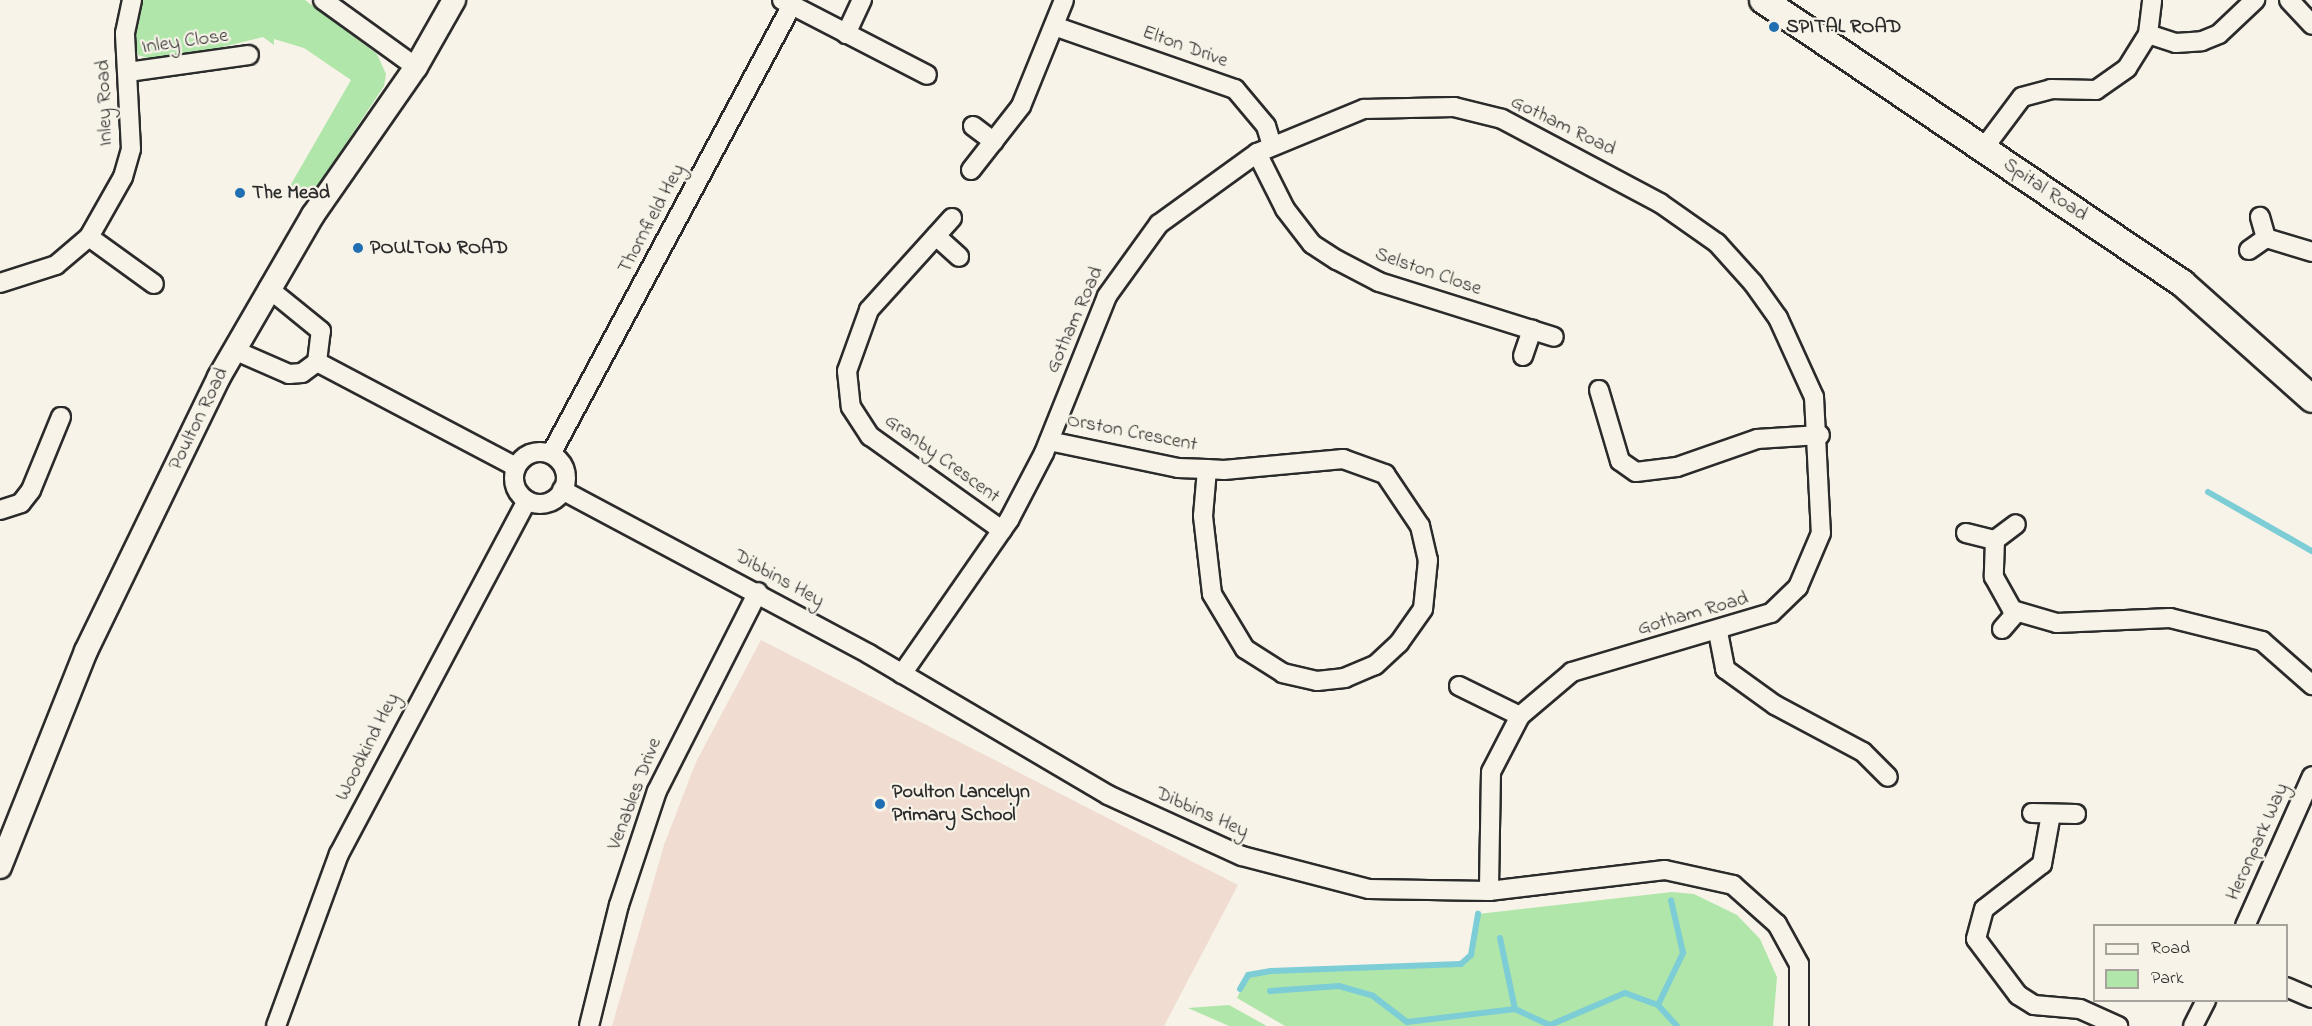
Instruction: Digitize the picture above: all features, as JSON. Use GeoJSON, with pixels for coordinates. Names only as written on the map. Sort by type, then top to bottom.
{"type":"FeatureCollection","features":[{"type":"Feature","properties":{"kind":"main road","name":"Spital Road"},"geometry":{"type":"LineString","coordinates":[[1763,0],[2182,283],[2312,399]]}},
{"type":"Feature","properties":{"kind":"street","name":"Inley Road"},"geometry":{"type":"LineString","coordinates":[[0,283],[56,265],[89,237],[123,177],[131,149],[125,33],[132,0]]}},
{"type":"Feature","properties":{"kind":"street"},"geometry":{"type":"LineString","coordinates":[[323,0],[416,67]]}},
{"type":"Feature","properties":{"kind":"street","name":"Poulton Road"},"geometry":{"type":"LineString","coordinates":[[0,867],[86,651],[234,350],[268,288],[416,67],[454,0]]}},
{"type":"Feature","properties":{"kind":"street"},"geometry":{"type":"LineString","coordinates":[[846,34],[862,0]]}},
{"type":"Feature","properties":{"kind":"street"},"geometry":{"type":"LineString","coordinates":[[971,170],[994,142],[1030,90],[1064,0]]}},
{"type":"Feature","properties":{"kind":"street"},"geometry":{"type":"LineString","coordinates":[[1983,149],[2022,97],[2051,89],[2096,90],[2127,68],[2148,34],[2152,0]]}},
{"type":"Feature","properties":{"kind":"street"},"geometry":{"type":"LineString","coordinates":[[2148,34],[2176,43],[2202,41],[2219,34],[2255,0]]}},
{"type":"Feature","properties":{"kind":"street"},"geometry":{"type":"LineString","coordinates":[[2289,0],[2312,25]]}},
{"type":"Feature","properties":{"kind":"street"},"geometry":{"type":"LineString","coordinates":[[786,3],[927,75]]}},
{"type":"Feature","properties":{"kind":"street","name":"Thornfield Hey"},"geometry":{"type":"LineString","coordinates":[[551,454],[786,3]]}},
{"type":"Feature","properties":{"kind":"street","name":"Elton Drive"},"geometry":{"type":"LineString","coordinates":[[1054,26],[1235,88],[1266,126],[1264,150]]}},
{"type":"Feature","properties":{"kind":"street","name":"Inley Close"},"geometry":{"type":"LineString","coordinates":[[128,72],[249,55]]}},
{"type":"Feature","properties":{"kind":"street","name":"Gotham Road"},"geometry":{"type":"LineString","coordinates":[[902,674],[1002,530],[1049,441],[1092,328],[1122,270],[1159,224],[1264,150],[1364,109],[1405,104],[1454,107],[1502,119],[1561,147],[1660,203],[1725,251],[1779,318],[1814,398],[1820,435],[1821,533],[1811,563],[1798,587],[1771,613],[1718,632],[1572,672],[1520,716],[1491,772],[1488,891]]}},
{"type":"Feature","properties":{"kind":"street"},"geometry":{"type":"LineString","coordinates":[[973,126],[994,142]]}},
{"type":"Feature","properties":{"kind":"street","name":"Selston Close"},"geometry":{"type":"LineString","coordinates":[[1264,150],[1285,209],[1312,244],[1379,282],[1554,337]]}},
{"type":"Feature","properties":{"kind":"street"},"geometry":{"type":"LineString","coordinates":[[2260,217],[2266,238]]}},
{"type":"Feature","properties":{"kind":"street","name":"Granby Crescent"},"geometry":{"type":"LineString","coordinates":[[952,218],[869,310],[847,371],[852,408],[870,436],[1002,530]]}},
{"type":"Feature","properties":{"kind":"street"},"geometry":{"type":"LineString","coordinates":[[936,236],[959,257]]}},
{"type":"Feature","properties":{"kind":"street"},"geometry":{"type":"LineString","coordinates":[[89,237],[150,274]]}},
{"type":"Feature","properties":{"kind":"street"},"geometry":{"type":"LineString","coordinates":[[2249,250],[2266,238]]}},
{"type":"Feature","properties":{"kind":"street"},"geometry":{"type":"LineString","coordinates":[[2266,238],[2312,252]]}},
{"type":"Feature","properties":{"kind":"street"},"geometry":{"type":"LineString","coordinates":[[234,350],[289,374],[302,373],[317,362],[321,331],[268,288]]}},
{"type":"Feature","properties":{"kind":"street"},"geometry":{"type":"LineString","coordinates":[[1524,356],[1532,330]]}},
{"type":"Feature","properties":{"kind":"street"},"geometry":{"type":"LineString","coordinates":[[317,362],[516,467]]}},
{"type":"Feature","properties":{"kind":"street"},"geometry":{"type":"LineString","coordinates":[[1599,390],[1620,461],[1636,472],[1677,467],[1757,439],[1820,435]]}},
{"type":"Feature","properties":{"kind":"street"},"geometry":{"type":"LineString","coordinates":[[0,510],[21,503],[31,490],[46,438],[61,417]]}},
{"type":"Feature","properties":{"kind":"street","name":"Orston Crescent"},"geometry":{"type":"LineString","coordinates":[[1049,441],[1207,470],[1343,459],[1385,474],[1420,526],[1428,560],[1423,609],[1399,643],[1375,665],[1345,678],[1317,681],[1283,672],[1245,650],[1212,594],[1203,516],[1207,470]]}},
{"type":"Feature","properties":{"kind":"street"},"geometry":{"type":"LineString","coordinates":[[530,453],[551,454],[563,466],[562,490],[551,502],[527,501],[516,490],[516,467],[530,453]]}},
{"type":"Feature","properties":{"kind":"street","name":"Dibbins Hey"},"geometry":{"type":"LineString","coordinates":[[562,490],[758,592],[1108,795],[1232,852],[1369,889],[1488,891],[1665,870],[1733,885],[1777,924],[1799,964],[1799,1026]]}},
{"type":"Feature","properties":{"kind":"street","name":"Woodkind Hey"},"geometry":{"type":"LineString","coordinates":[[276,1026],[339,854],[527,501]]}},
{"type":"Feature","properties":{"kind":"street"},"geometry":{"type":"LineString","coordinates":[[1995,540],[2016,524]]}},
{"type":"Feature","properties":{"kind":"street"},"geometry":{"type":"LineString","coordinates":[[1966,533],[1995,540]]}},
{"type":"Feature","properties":{"kind":"street"},"geometry":{"type":"LineString","coordinates":[[1995,540],[1995,576],[2001,596],[2017,612],[2057,623],[2170,618],[2208,632],[2262,641],[2312,685]]}},
{"type":"Feature","properties":{"kind":"street","name":"Venables Drive"},"geometry":{"type":"LineString","coordinates":[[589,1026],[619,905],[657,791],[758,592]]}},
{"type":"Feature","properties":{"kind":"street"},"geometry":{"type":"LineString","coordinates":[[2002,628],[2017,612]]}},
{"type":"Feature","properties":{"kind":"street"},"geometry":{"type":"LineString","coordinates":[[1718,632],[1725,669],[1774,705],[1867,745],[1888,777]]}},
{"type":"Feature","properties":{"kind":"street"},"geometry":{"type":"LineString","coordinates":[[1476,695],[1484,678]]}},
{"type":"Feature","properties":{"kind":"street"},"geometry":{"type":"LineString","coordinates":[[1459,686],[1520,716]]}},
{"type":"Feature","properties":{"kind":"street","name":"Heronpark Way"},"geometry":{"type":"LineString","coordinates":[[2246,924],[2305,811],[2312,776]]}},
{"type":"Feature","properties":{"kind":"street"},"geometry":{"type":"LineString","coordinates":[[2032,813],[2076,814]]}},
{"type":"Feature","properties":{"kind":"street"},"geometry":{"type":"LineString","coordinates":[[2051,814],[2042,864],[1984,909],[1976,939],[2019,995],[2034,1005],[2080,1009],[2118,1026]]}},
{"type":"Feature","properties":{"kind":"street"},"geometry":{"type":"LineString","coordinates":[[2288,988],[2312,998]]}},
{"type":"Feature","properties":{"kind":"street"},"geometry":{"type":"LineString","coordinates":[[2193,1026],[2205,1002]]}},
{"type":"Feature","properties":{"kind":"shaded area","name":"Poulton Lancelyn Primary School"},"geometry":{"type":"Polygon","coordinates":[[[761,640],[1238,885],[1164,1026],[612,1026],[664,845],[696,762],[761,640]]]}},
{"type":"Feature","properties":{"kind":"green space"},"geometry":{"type":"Polygon","coordinates":[[[141,0],[305,0],[377,54],[386,74],[384,86],[311,196],[290,186],[351,80],[304,48],[274,39],[274,45],[263,37],[161,62],[138,55],[134,41],[141,0]]]}},
{"type":"Feature","properties":{"kind":"green space"},"geometry":{"type":"Polygon","coordinates":[[[1672,892],[1694,894],[1737,915],[1760,939],[1777,977],[1773,1026],[1285,1026],[1237,998],[1248,975],[1306,968],[1461,964],[1471,955],[1478,914],[1672,892]]]}},
{"type":"Feature","properties":{"kind":"green space"},"geometry":{"type":"Polygon","coordinates":[[[1229,1005],[1266,1026],[1229,1026],[1188,1008],[1229,1005]]]}},
{"type":"Feature","properties":{"kind":"waterway"},"geometry":{"type":"LineString","coordinates":[[2208,492],[2312,551]]}},
{"type":"Feature","properties":{"kind":"waterway"},"geometry":{"type":"LineString","coordinates":[[1658,1005],[1683,953],[1671,900]]}},
{"type":"Feature","properties":{"kind":"waterway"},"geometry":{"type":"LineString","coordinates":[[1240,989],[1248,975],[1271,971],[1461,964],[1471,955],[1478,914]]}},
{"type":"Feature","properties":{"kind":"waterway"},"geometry":{"type":"LineString","coordinates":[[1500,938],[1515,1009]]}},
{"type":"Feature","properties":{"kind":"waterway"},"geometry":{"type":"LineString","coordinates":[[1270,991],[1339,986],[1373,996],[1407,1022],[1515,1009],[1550,1025],[1625,993],[1658,1005],[1677,1026]]}},
{"type":"Feature","properties":{"kind":"place","name":"SPITAL ROAD"},"geometry":{"type":"Point","coordinates":[1774,27]}},
{"type":"Feature","properties":{"kind":"place","name":"The Mead"},"geometry":{"type":"Point","coordinates":[240,193]}},
{"type":"Feature","properties":{"kind":"place","name":"POULTON ROAD"},"geometry":{"type":"Point","coordinates":[358,248]}},
{"type":"Feature","properties":{"kind":"place","name":"Poulton Lancelyn Primary School"},"geometry":{"type":"Point","coordinates":[880,804]}}]}
